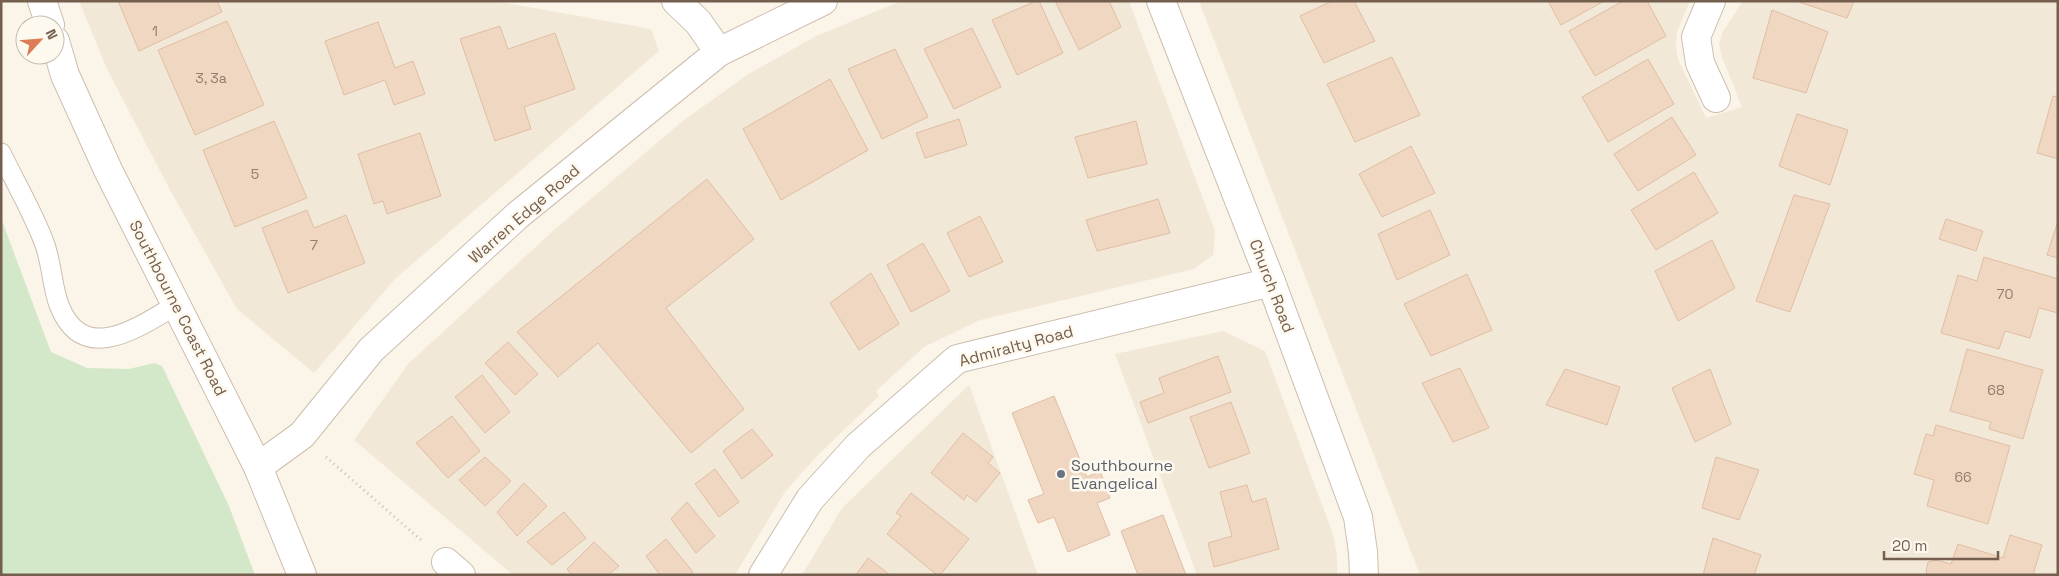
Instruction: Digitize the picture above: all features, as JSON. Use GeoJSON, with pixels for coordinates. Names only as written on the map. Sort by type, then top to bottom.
{"type":"FeatureCollection","features":[{"type":"Feature","properties":{"kind":"street"},"geometry":{"type":"LineString","coordinates":[[42,1],[47,15]]}},
{"type":"Feature","properties":{"kind":"street"},"geometry":{"type":"LineString","coordinates":[[676,1],[698,22],[719,52]]}},
{"type":"Feature","properties":{"kind":"street","name":"Warren Edge Road"},"geometry":{"type":"LineString","coordinates":[[258,467],[302,435],[371,350],[518,215],[719,52],[823,1]]}},
{"type":"Feature","properties":{"kind":"street","name":"Church Road"},"geometry":{"type":"LineString","coordinates":[[1161,1],[1270,282],[1358,517],[1364,575]]}},
{"type":"Feature","properties":{"kind":"street"},"geometry":{"type":"LineString","coordinates":[[1711,1],[1696,37],[1700,63],[1716,98]]}},
{"type":"Feature","properties":{"kind":"street","name":"Southbourne Coast Road"},"geometry":{"type":"LineString","coordinates":[[62,65],[108,170],[258,467],[302,575]]}},
{"type":"Feature","properties":{"kind":"street","name":"Admiralty Road"},"geometry":{"type":"LineString","coordinates":[[763,575],[810,499],[858,446],[957,359],[1270,282]]}},
{"type":"Feature","properties":{"kind":"lane"},"geometry":{"type":"LineString","coordinates":[[1,153],[45,245],[59,304],[72,327],[96,338],[110,338],[139,327],[176,305]]}},
{"type":"Feature","properties":{"kind":"path"},"geometry":{"type":"LineString","coordinates":[[302,435],[454,568]]}},
{"type":"Feature","properties":{"kind":"shaded area"},"geometry":{"type":"Polygon","coordinates":[[[79,1],[495,1],[651,29],[659,51],[395,279],[314,373],[237,309],[170,190],[107,69],[79,1]]]}},
{"type":"Feature","properties":{"kind":"shaded area"},"geometry":{"type":"Polygon","coordinates":[[[901,1],[1129,1],[1215,231],[1213,255],[1194,269],[980,320],[924,347],[876,391],[879,396],[815,458],[785,492],[735,575],[513,575],[354,440],[408,364],[554,230],[684,120],[747,75],[816,36],[901,1]]]}},
{"type":"Feature","properties":{"kind":"shaded area"},"geometry":{"type":"Polygon","coordinates":[[[1199,1],[1690,1],[1677,32],[1676,45],[1678,59],[1706,118],[1742,107],[1722,57],[1719,44],[1722,33],[1743,1],[2058,1],[2058,575],[1420,575],[1199,1]]]}},
{"type":"Feature","properties":{"kind":"shaded area"},"geometry":{"type":"Polygon","coordinates":[[[1223,331],[1265,351],[1333,534],[1337,555],[1337,575],[1197,575],[1115,354],[1223,331]]]}},
{"type":"Feature","properties":{"kind":"shaded area"},"geometry":{"type":"Polygon","coordinates":[[[969,385],[1038,575],[802,575],[842,508],[969,385]]]}},
{"type":"Feature","properties":{"kind":"green space"},"geometry":{"type":"Polygon","coordinates":[[[1,218],[51,352],[87,368],[129,369],[154,363],[162,366],[229,506],[255,575],[1,575],[1,218]]]}},
{"type":"Feature","properties":{"kind":"building"},"geometry":{"type":"Polygon","coordinates":[[[118,1],[217,1],[222,12],[139,51],[118,1]]]}},
{"type":"Feature","properties":{"kind":"building"},"geometry":{"type":"Polygon","coordinates":[[[1039,1],[1063,53],[1017,75],[992,20],[1039,1]]]}},
{"type":"Feature","properties":{"kind":"building"},"geometry":{"type":"Polygon","coordinates":[[[1055,1],[1109,1],[1121,27],[1079,50],[1055,1]]]}},
{"type":"Feature","properties":{"kind":"building"},"geometry":{"type":"Polygon","coordinates":[[[1332,1],[1354,1],[1375,41],[1324,63],[1300,16],[1332,1]]]}},
{"type":"Feature","properties":{"kind":"building"},"geometry":{"type":"Polygon","coordinates":[[[1548,1],[1604,1],[1561,25],[1548,1]]]}},
{"type":"Feature","properties":{"kind":"building"},"geometry":{"type":"Polygon","coordinates":[[[1623,1],[1647,1],[1666,36],[1595,76],[1569,31],[1623,1]]]}},
{"type":"Feature","properties":{"kind":"building"},"geometry":{"type":"Polygon","coordinates":[[[1796,1],[1854,1],[1847,18],[1796,1]]]}},
{"type":"Feature","properties":{"kind":"building"},"geometry":{"type":"Polygon","coordinates":[[[1772,10],[1828,32],[1806,93],[1753,78],[1772,10]]]}},
{"type":"Feature","properties":{"kind":"building"},"geometry":{"type":"Polygon","coordinates":[[[227,21],[264,105],[195,135],[158,50],[227,21]]]}},
{"type":"Feature","properties":{"kind":"building"},"geometry":{"type":"Polygon","coordinates":[[[378,22],[395,68],[413,61],[425,94],[394,105],[385,80],[344,95],[325,41],[378,22]]]}},
{"type":"Feature","properties":{"kind":"building"},"geometry":{"type":"Polygon","coordinates":[[[500,26],[508,49],[555,33],[575,89],[524,107],[531,129],[495,141],[460,39],[500,26]]]}},
{"type":"Feature","properties":{"kind":"building"},"geometry":{"type":"Polygon","coordinates":[[[972,28],[1001,87],[954,109],[924,49],[972,28]]]}},
{"type":"Feature","properties":{"kind":"building"},"geometry":{"type":"Polygon","coordinates":[[[895,49],[928,117],[882,139],[848,69],[895,49]]]}},
{"type":"Feature","properties":{"kind":"building"},"geometry":{"type":"Polygon","coordinates":[[[1392,57],[1420,115],[1355,142],[1327,84],[1392,57]]]}},
{"type":"Feature","properties":{"kind":"building"},"geometry":{"type":"Polygon","coordinates":[[[1648,59],[1674,104],[1608,142],[1582,97],[1648,59]]]}},
{"type":"Feature","properties":{"kind":"building"},"geometry":{"type":"Polygon","coordinates":[[[830,79],[868,150],[781,200],[743,129],[830,79]]]}},
{"type":"Feature","properties":{"kind":"building"},"geometry":{"type":"Polygon","coordinates":[[[2053,96],[2058,97],[2058,159],[2037,153],[2053,96]]]}},
{"type":"Feature","properties":{"kind":"building"},"geometry":{"type":"Polygon","coordinates":[[[1797,114],[1848,130],[1830,185],[1779,166],[1797,114]]]}},
{"type":"Feature","properties":{"kind":"building"},"geometry":{"type":"Polygon","coordinates":[[[1672,117],[1696,155],[1638,191],[1614,154],[1672,117]]]}},
{"type":"Feature","properties":{"kind":"building"},"geometry":{"type":"Polygon","coordinates":[[[959,119],[967,145],[925,158],[916,133],[959,119]]]}},
{"type":"Feature","properties":{"kind":"building"},"geometry":{"type":"Polygon","coordinates":[[[274,121],[307,198],[235,227],[203,150],[274,121]]]}},
{"type":"Feature","properties":{"kind":"building"},"geometry":{"type":"Polygon","coordinates":[[[1136,121],[1147,164],[1088,178],[1075,137],[1136,121]]]}},
{"type":"Feature","properties":{"kind":"building"},"geometry":{"type":"Polygon","coordinates":[[[420,133],[441,196],[387,214],[383,201],[374,204],[358,154],[420,133]]]}},
{"type":"Feature","properties":{"kind":"building"},"geometry":{"type":"Polygon","coordinates":[[[1411,146],[1435,193],[1382,217],[1359,174],[1411,146]]]}},
{"type":"Feature","properties":{"kind":"building"},"geometry":{"type":"Polygon","coordinates":[[[1694,172],[1718,213],[1656,250],[1631,210],[1694,172]]]}},
{"type":"Feature","properties":{"kind":"building"},"geometry":{"type":"Polygon","coordinates":[[[707,179],[754,239],[666,308],[744,409],[691,453],[598,343],[558,377],[517,332],[707,179]]]}},
{"type":"Feature","properties":{"kind":"building"},"geometry":{"type":"Polygon","coordinates":[[[1794,195],[1830,204],[1790,312],[1756,301],[1794,195]]]}},
{"type":"Feature","properties":{"kind":"building"},"geometry":{"type":"Polygon","coordinates":[[[1158,199],[1170,233],[1097,251],[1086,220],[1158,199]]]}},
{"type":"Feature","properties":{"kind":"building"},"geometry":{"type":"Polygon","coordinates":[[[307,210],[314,228],[346,215],[365,263],[288,293],[262,228],[307,210]]]}},
{"type":"Feature","properties":{"kind":"building"},"geometry":{"type":"Polygon","coordinates":[[[1430,210],[1450,255],[1397,280],[1378,234],[1430,210]]]}},
{"type":"Feature","properties":{"kind":"building"},"geometry":{"type":"Polygon","coordinates":[[[980,216],[1003,262],[969,277],[947,233],[980,216]]]}},
{"type":"Feature","properties":{"kind":"building"},"geometry":{"type":"Polygon","coordinates":[[[1946,219],[1983,231],[1976,251],[1939,239],[1946,219]]]}},
{"type":"Feature","properties":{"kind":"building"},"geometry":{"type":"Polygon","coordinates":[[[2058,221],[2058,258],[2047,255],[2058,221]]]}},
{"type":"Feature","properties":{"kind":"building"},"geometry":{"type":"Polygon","coordinates":[[[1712,240],[1735,288],[1678,321],[1655,271],[1712,240]]]}},
{"type":"Feature","properties":{"kind":"building"},"geometry":{"type":"Polygon","coordinates":[[[923,243],[950,291],[911,312],[887,265],[923,243]]]}},
{"type":"Feature","properties":{"kind":"building"},"geometry":{"type":"Polygon","coordinates":[[[1984,257],[2058,279],[2058,313],[2039,308],[2030,338],[2005,331],[1999,349],[1941,333],[1958,275],[1977,281],[1984,257]]]}},
{"type":"Feature","properties":{"kind":"building"},"geometry":{"type":"Polygon","coordinates":[[[871,273],[899,324],[859,350],[830,303],[871,273]]]}},
{"type":"Feature","properties":{"kind":"building"},"geometry":{"type":"Polygon","coordinates":[[[1467,274],[1492,330],[1431,356],[1404,304],[1467,274]]]}},
{"type":"Feature","properties":{"kind":"building"},"geometry":{"type":"Polygon","coordinates":[[[508,342],[538,374],[515,395],[485,363],[508,342]]]}},
{"type":"Feature","properties":{"kind":"building"},"geometry":{"type":"Polygon","coordinates":[[[1967,349],[2043,370],[2023,439],[1989,429],[1991,422],[1950,411],[1967,349]]]}},
{"type":"Feature","properties":{"kind":"building"},"geometry":{"type":"Polygon","coordinates":[[[1218,356],[1231,392],[1148,423],[1140,402],[1164,393],[1159,378],[1218,356]]]}},
{"type":"Feature","properties":{"kind":"building"},"geometry":{"type":"Polygon","coordinates":[[[1460,368],[1489,428],[1453,442],[1422,383],[1460,368]]]}},
{"type":"Feature","properties":{"kind":"building"},"geometry":{"type":"Polygon","coordinates":[[[1565,369],[1620,387],[1607,425],[1546,405],[1565,369]]]}},
{"type":"Feature","properties":{"kind":"building"},"geometry":{"type":"Polygon","coordinates":[[[1710,369],[1731,424],[1695,442],[1672,388],[1710,369]]]}},
{"type":"Feature","properties":{"kind":"building"},"geometry":{"type":"Polygon","coordinates":[[[482,375],[510,412],[485,433],[455,397],[482,375]]]}},
{"type":"Feature","properties":{"kind":"building","name":"Southbourne Evangelical"},"geometry":{"type":"Polygon","coordinates":[[[1054,396],[1087,477],[1100,471],[1110,498],[1097,503],[1110,535],[1068,552],[1054,517],[1038,523],[1028,500],[1044,494],[1012,413],[1054,396]]]}},
{"type":"Feature","properties":{"kind":"building"},"geometry":{"type":"Polygon","coordinates":[[[1231,402],[1250,453],[1209,468],[1190,417],[1231,402]]]}},
{"type":"Feature","properties":{"kind":"building"},"geometry":{"type":"Polygon","coordinates":[[[452,416],[480,451],[448,478],[416,443],[452,416]]]}},
{"type":"Feature","properties":{"kind":"building"},"geometry":{"type":"Polygon","coordinates":[[[1936,425],[2010,446],[1988,524],[1927,506],[1934,480],[1914,474],[1926,434],[1933,436],[1936,425]]]}},
{"type":"Feature","properties":{"kind":"building"},"geometry":{"type":"Polygon","coordinates":[[[752,429],[773,455],[742,479],[723,451],[752,429]]]}},
{"type":"Feature","properties":{"kind":"building"},"geometry":{"type":"Polygon","coordinates":[[[963,433],[993,457],[988,463],[1000,473],[976,502],[967,495],[964,500],[931,473],[963,433]]]}},
{"type":"Feature","properties":{"kind":"building"},"geometry":{"type":"Polygon","coordinates":[[[485,457],[511,481],[485,506],[459,480],[485,457]]]}},
{"type":"Feature","properties":{"kind":"building"},"geometry":{"type":"Polygon","coordinates":[[[1716,457],[1759,470],[1739,520],[1702,508],[1716,457]]]}},
{"type":"Feature","properties":{"kind":"building"},"geometry":{"type":"Polygon","coordinates":[[[715,469],[739,502],[719,517],[695,484],[715,469]]]}},
{"type":"Feature","properties":{"kind":"building"},"geometry":{"type":"Polygon","coordinates":[[[524,483],[547,506],[517,536],[497,512],[524,483]]]}},
{"type":"Feature","properties":{"kind":"building"},"geometry":{"type":"Polygon","coordinates":[[[1247,485],[1252,502],[1266,498],[1279,549],[1214,567],[1208,543],[1232,536],[1220,492],[1247,485]]]}},
{"type":"Feature","properties":{"kind":"building"},"geometry":{"type":"Polygon","coordinates":[[[911,493],[969,539],[940,575],[937,575],[887,534],[901,516],[896,513],[911,493]]]}},
{"type":"Feature","properties":{"kind":"building"},"geometry":{"type":"Polygon","coordinates":[[[687,502],[715,536],[696,553],[671,519],[687,502]]]}},
{"type":"Feature","properties":{"kind":"building"},"geometry":{"type":"Polygon","coordinates":[[[564,512],[586,538],[552,565],[527,542],[564,512]]]}},
{"type":"Feature","properties":{"kind":"building"},"geometry":{"type":"Polygon","coordinates":[[[1163,515],[1186,575],[1138,575],[1121,531],[1163,515]]]}},
{"type":"Feature","properties":{"kind":"building"},"geometry":{"type":"Polygon","coordinates":[[[2010,535],[2042,545],[2033,575],[1928,575],[1926,572],[1928,562],[1936,560],[1951,564],[1958,544],[2003,558],[2010,535]]]}},
{"type":"Feature","properties":{"kind":"building"},"geometry":{"type":"Polygon","coordinates":[[[1713,538],[1761,555],[1754,575],[1703,575],[1713,538]]]}},
{"type":"Feature","properties":{"kind":"building"},"geometry":{"type":"Polygon","coordinates":[[[666,539],[693,572],[689,575],[660,575],[646,556],[666,539]]]}},
{"type":"Feature","properties":{"kind":"building"},"geometry":{"type":"Polygon","coordinates":[[[594,542],[619,566],[608,575],[572,575],[567,569],[594,542]]]}},
{"type":"Feature","properties":{"kind":"building"},"geometry":{"type":"Polygon","coordinates":[[[868,558],[890,575],[856,575],[868,558]]]}},
{"type":"Feature","properties":{"kind":"place","name":"Southbourne Evangelical"},"geometry":{"type":"Point","coordinates":[1061,474]}}]}
